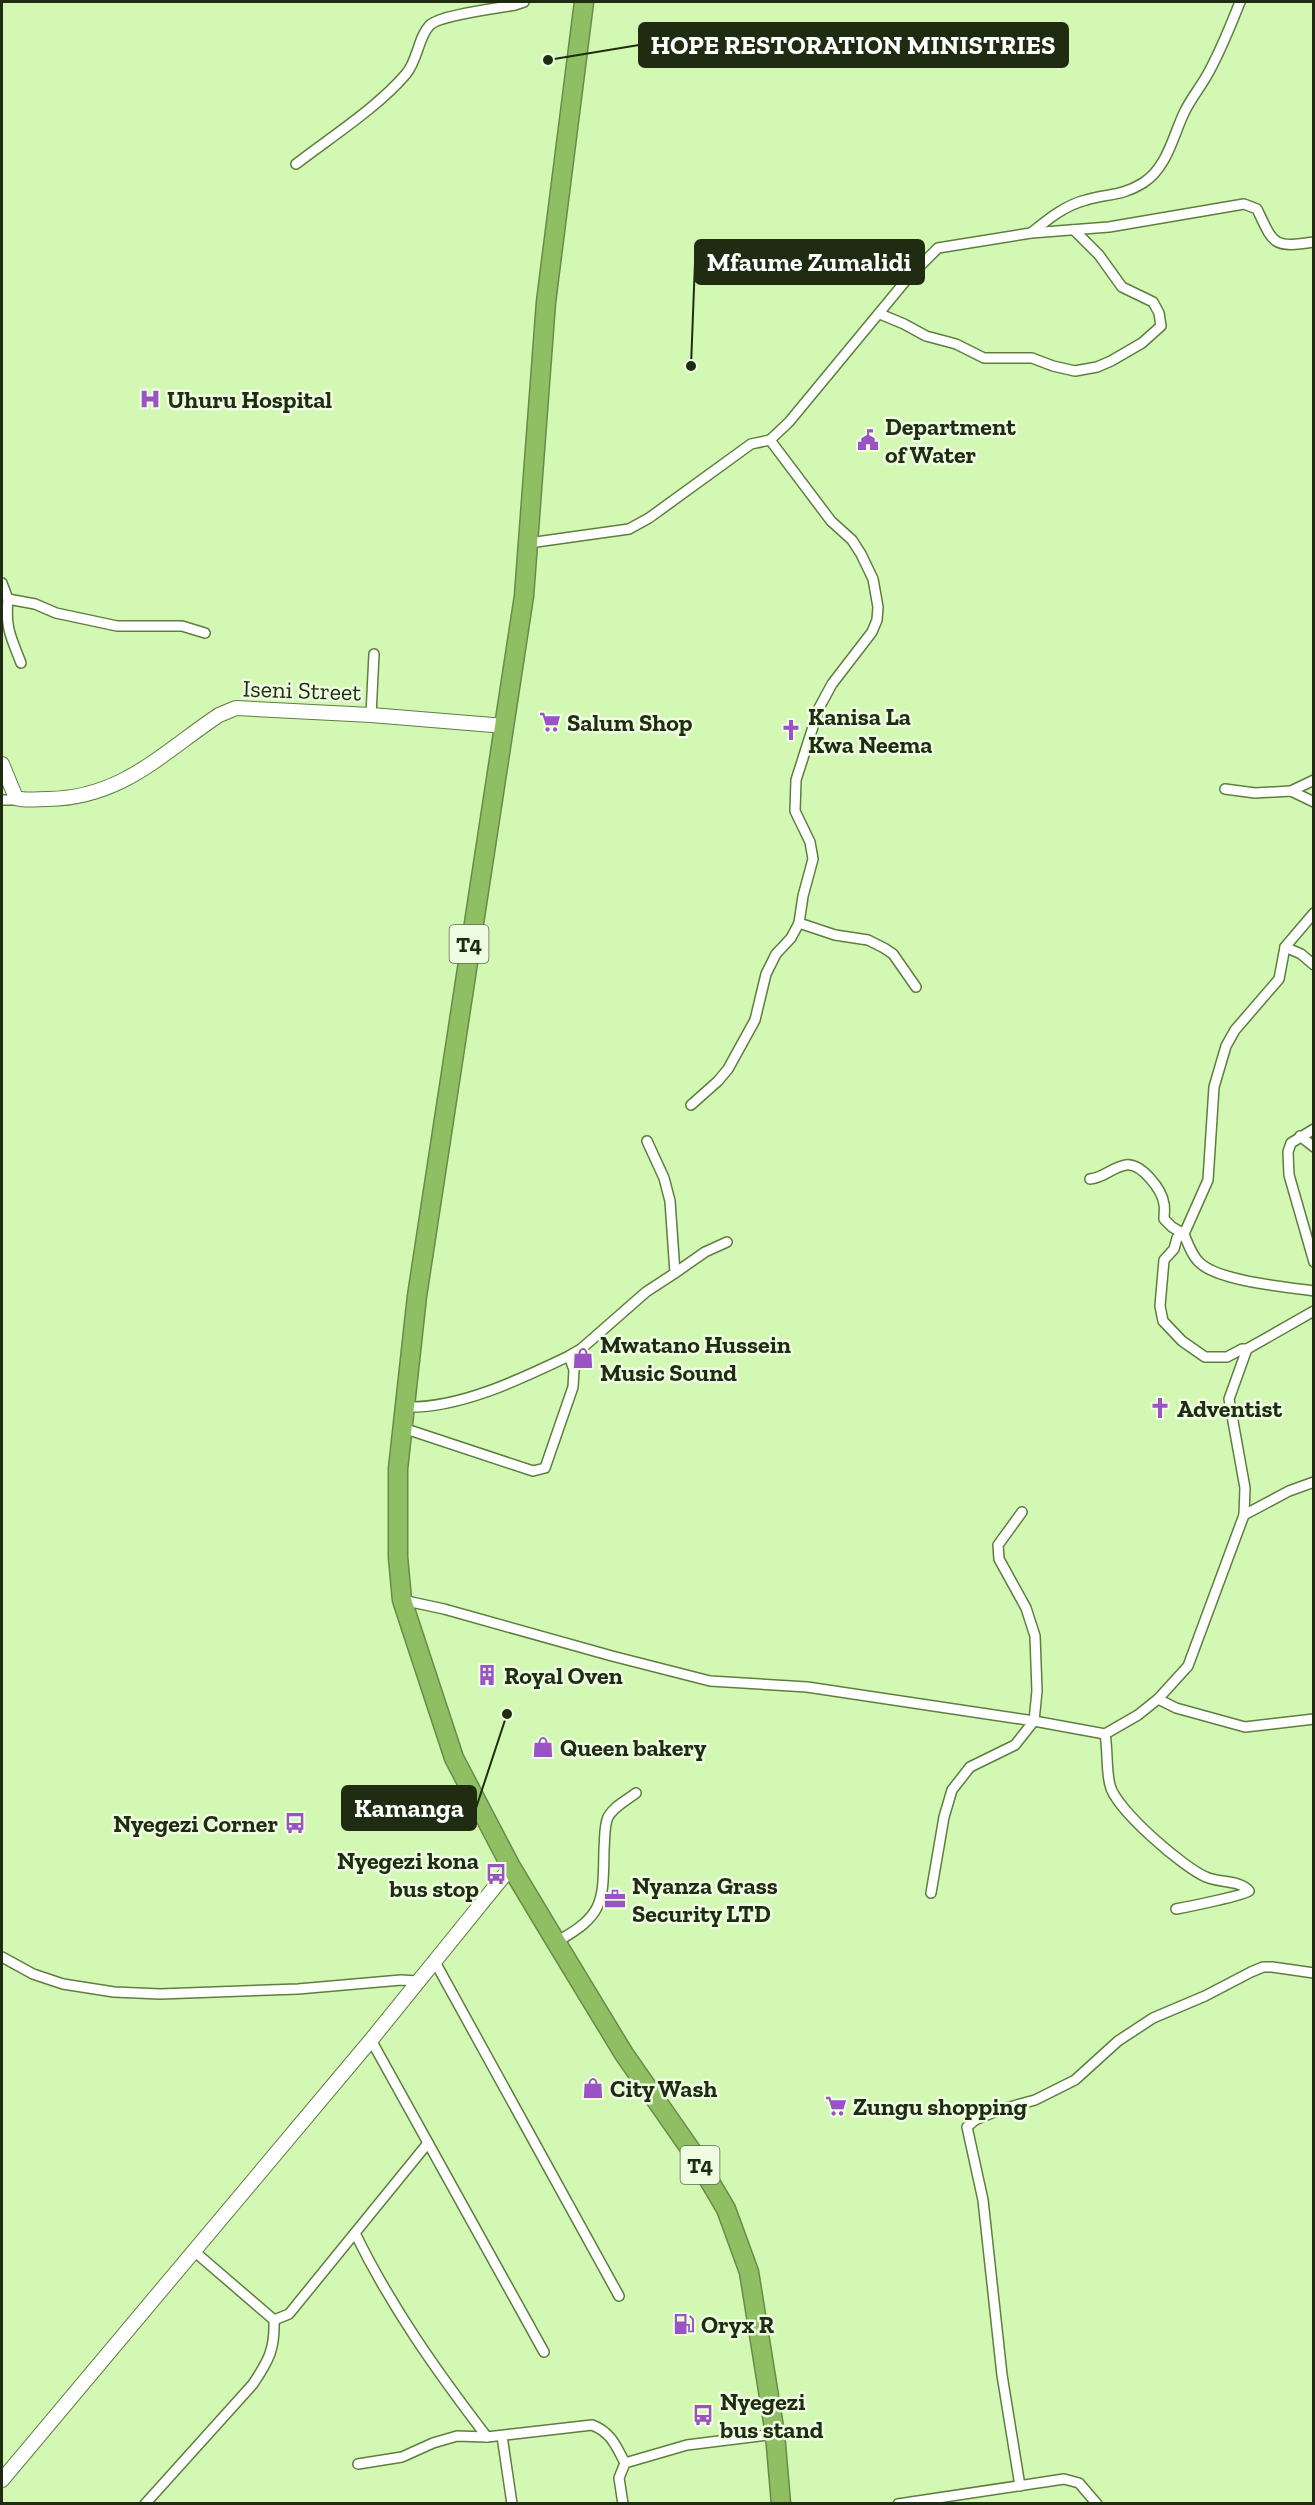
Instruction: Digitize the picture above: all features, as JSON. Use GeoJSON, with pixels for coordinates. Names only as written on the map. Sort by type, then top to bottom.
{"type":"FeatureCollection","features":[{"type":"Feature","properties":{"kind":"highway","name":"T4"},"geometry":{"type":"LineString","coordinates":[[584,2],[546,302],[524,596],[417,1296],[398,1469],[398,1557],[402,1600],[454,1758],[511,1867],[556,1942],[624,2054],[693,2153],[726,2209],[749,2272],[775,2434],[780,2504]]}},
{"type":"Feature","properties":{"kind":"main road","name":"Iseni Street"},"geometry":{"type":"LineString","coordinates":[[23,800],[62,799],[113,787],[144,769],[219,715],[236,708],[371,715],[505,726]]}},
{"type":"Feature","properties":{"kind":"main road"},"geometry":{"type":"LineString","coordinates":[[2,764],[16,798],[23,800]]}},
{"type":"Feature","properties":{"kind":"main road"},"geometry":{"type":"LineString","coordinates":[[2,2480],[195,2252],[511,1867]]}},
{"type":"Feature","properties":{"kind":"street"},"geometry":{"type":"LineString","coordinates":[[296,164],[372,107],[405,76],[413,65],[430,25],[443,18],[524,2]]}},
{"type":"Feature","properties":{"kind":"street"},"geometry":{"type":"LineString","coordinates":[[1031,233],[1070,206],[1085,200],[1126,192],[1155,173],[1163,163],[1185,112],[1212,66],[1240,2]]}},
{"type":"Feature","properties":{"kind":"street"},"geometry":{"type":"LineString","coordinates":[[529,543],[629,529],[649,518],[741,450],[751,444],[770,440],[804,406],[908,278],[938,249],[1031,233],[1109,227],[1247,204],[1257,209],[1270,238],[1276,242],[1293,245],[1314,242]]}},
{"type":"Feature","properties":{"kind":"street"},"geometry":{"type":"LineString","coordinates":[[880,314],[926,336],[956,344],[984,358],[1032,358],[1075,371],[1098,367],[1125,354],[1153,334],[1161,326],[1161,320],[1153,302],[1122,287],[1099,255],[1074,230]]}},
{"type":"Feature","properties":{"kind":"street"},"geometry":{"type":"LineString","coordinates":[[691,1105],[718,1081],[734,1058],[755,1020],[766,975],[777,954],[791,938],[799,923],[803,896],[813,859],[810,842],[795,811],[796,780],[819,708],[832,684],[872,632],[877,620],[878,607],[873,579],[861,554],[852,540],[831,521],[770,440]]}},
{"type":"Feature","properties":{"kind":"street"},"geometry":{"type":"LineString","coordinates":[[2,583],[8,599],[8,629],[21,663]]}},
{"type":"Feature","properties":{"kind":"street"},"geometry":{"type":"LineString","coordinates":[[8,599],[35,604],[56,614],[117,627],[182,627],[205,633]]}},
{"type":"Feature","properties":{"kind":"street"},"geometry":{"type":"LineString","coordinates":[[371,715],[374,654]]}},
{"type":"Feature","properties":{"kind":"street"},"geometry":{"type":"LineString","coordinates":[[1225,789],[1255,793],[1291,791],[1314,780]]}},
{"type":"Feature","properties":{"kind":"street"},"geometry":{"type":"LineString","coordinates":[[1291,791],[1314,802]]}},
{"type":"Feature","properties":{"kind":"street"},"geometry":{"type":"LineString","coordinates":[[2,800],[23,800]]}},
{"type":"Feature","properties":{"kind":"street"},"geometry":{"type":"LineString","coordinates":[[1314,913],[1285,947],[1279,979],[1235,1030],[1224,1051],[1214,1087],[1208,1180],[1184,1234],[1178,1238],[1174,1249],[1164,1260],[1160,1306],[1163,1322],[1182,1341],[1205,1357],[1227,1357],[1314,1311]]}},
{"type":"Feature","properties":{"kind":"street"},"geometry":{"type":"LineString","coordinates":[[799,923],[835,935],[868,940],[884,948],[893,954],[916,987]]}},
{"type":"Feature","properties":{"kind":"street"},"geometry":{"type":"LineString","coordinates":[[1285,947],[1301,954],[1314,965]]}},
{"type":"Feature","properties":{"kind":"street"},"geometry":{"type":"LineString","coordinates":[[1314,1129],[1300,1136],[1288,1149],[1287,1165],[1314,1262]]}},
{"type":"Feature","properties":{"kind":"street"},"geometry":{"type":"LineString","coordinates":[[1300,1136],[1314,1147]]}},
{"type":"Feature","properties":{"kind":"street"},"geometry":{"type":"LineString","coordinates":[[647,1141],[664,1178],[670,1201],[675,1273]]}},
{"type":"Feature","properties":{"kind":"street"},"geometry":{"type":"LineString","coordinates":[[1090,1179],[1099,1178],[1119,1167],[1133,1165],[1147,1175],[1161,1195],[1164,1204],[1164,1219],[1184,1234],[1197,1260],[1211,1271],[1226,1276],[1314,1291]]}},
{"type":"Feature","properties":{"kind":"street"},"geometry":{"type":"LineString","coordinates":[[405,1407],[423,1408],[481,1394],[569,1356],[646,1292],[705,1252],[727,1242]]}},
{"type":"Feature","properties":{"kind":"street"},"geometry":{"type":"LineString","coordinates":[[402,1600],[444,1609],[710,1681],[807,1687],[1106,1734],[1138,1715],[1158,1699],[1188,1666],[1244,1515],[1245,1488],[1229,1399],[1247,1348]]}},
{"type":"Feature","properties":{"kind":"street"},"geometry":{"type":"LineString","coordinates":[[403,1428],[533,1472],[540,1471],[545,1468],[573,1387],[574,1370],[569,1356]]}},
{"type":"Feature","properties":{"kind":"street"},"geometry":{"type":"LineString","coordinates":[[1244,1515],[1289,1491],[1314,1482]]}},
{"type":"Feature","properties":{"kind":"street"},"geometry":{"type":"LineString","coordinates":[[931,1893],[944,1817],[952,1790],[970,1767],[1015,1744],[1034,1721],[1037,1692],[1035,1636],[1026,1608],[999,1559],[997,1551],[998,1545],[1022,1512]]}},
{"type":"Feature","properties":{"kind":"street"},"geometry":{"type":"LineString","coordinates":[[1158,1699],[1176,1708],[1245,1727],[1314,1719]]}},
{"type":"Feature","properties":{"kind":"street"},"geometry":{"type":"LineString","coordinates":[[1106,1734],[1110,1786],[1121,1803],[1162,1847],[1197,1873],[1209,1879],[1241,1885],[1249,1891],[1245,1895],[1230,1896],[1176,1909]]}},
{"type":"Feature","properties":{"kind":"street"},"geometry":{"type":"LineString","coordinates":[[556,1942],[579,1929],[592,1917],[600,1904],[603,1887],[605,1829],[608,1818],[614,1809],[636,1793]]}},
{"type":"Feature","properties":{"kind":"street"},"geometry":{"type":"LineString","coordinates":[[2,1957],[33,1974],[63,1984],[114,1992],[160,1994],[298,1989],[401,1980],[418,1981]]}},
{"type":"Feature","properties":{"kind":"street"},"geometry":{"type":"LineString","coordinates":[[435,1962],[619,2296]]}},
{"type":"Feature","properties":{"kind":"street"},"geometry":{"type":"LineString","coordinates":[[1020,2486],[1002,2375],[983,2200],[967,2127],[975,2120],[999,2110],[1035,2100],[1075,2080],[1118,2041],[1153,2018],[1197,2000],[1251,1972],[1263,1967],[1272,1967],[1314,1973]]}},
{"type":"Feature","properties":{"kind":"street"},"geometry":{"type":"LineString","coordinates":[[371,2040],[544,2352]]}},
{"type":"Feature","properties":{"kind":"street"},"geometry":{"type":"LineString","coordinates":[[274,2320],[290,2314],[428,2143]]}},
{"type":"Feature","properties":{"kind":"street"},"geometry":{"type":"LineString","coordinates":[[355,2233],[399,2313],[440,2375],[487,2437]]}},
{"type":"Feature","properties":{"kind":"street"},"geometry":{"type":"LineString","coordinates":[[195,2252],[274,2320]]}},
{"type":"Feature","properties":{"kind":"street"},"geometry":{"type":"LineString","coordinates":[[145,2504],[253,2384],[266,2365],[273,2349],[274,2320]]}},
{"type":"Feature","properties":{"kind":"street"},"geometry":{"type":"LineString","coordinates":[[358,2464],[402,2457],[433,2443],[457,2436],[501,2436],[592,2426],[603,2429],[612,2438],[625,2463],[619,2478],[623,2504]]}},
{"type":"Feature","properties":{"kind":"street"},"geometry":{"type":"LineString","coordinates":[[625,2463],[687,2445],[775,2434]]}},
{"type":"Feature","properties":{"kind":"street"},"geometry":{"type":"LineString","coordinates":[[501,2436],[512,2504]]}},
{"type":"Feature","properties":{"kind":"street"},"geometry":{"type":"LineString","coordinates":[[898,2504],[1072,2480],[1079,2483],[1097,2504]]}},
{"type":"Feature","properties":{"kind":"place","name":"HOPE RESTORATION MINISTRIES"},"geometry":{"type":"Point","coordinates":[548,60]}},
{"type":"Feature","properties":{"kind":"place","name":"Mfaume Zumalidi"},"geometry":{"type":"Point","coordinates":[691,366]}},
{"type":"Feature","properties":{"kind":"place","name":"Uhuru Hospital"},"geometry":{"type":"Point","coordinates":[150,399]}},
{"type":"Feature","properties":{"kind":"place","name":"Department of Water"},"geometry":{"type":"Point","coordinates":[868,440]}},
{"type":"Feature","properties":{"kind":"place","name":"Salum Shop"},"geometry":{"type":"Point","coordinates":[550,722]}},
{"type":"Feature","properties":{"kind":"place","name":"Kanisa La Kwa Neema"},"geometry":{"type":"Point","coordinates":[791,730]}},
{"type":"Feature","properties":{"kind":"place","name":"Mwatano Hussein Music Sound"},"geometry":{"type":"Point","coordinates":[583,1358]}},
{"type":"Feature","properties":{"kind":"place","name":"Adventist"},"geometry":{"type":"Point","coordinates":[1160,1408]}},
{"type":"Feature","properties":{"kind":"place","name":"Royal Oven"},"geometry":{"type":"Point","coordinates":[487,1675]}},
{"type":"Feature","properties":{"kind":"place","name":"Kamanga"},"geometry":{"type":"Point","coordinates":[507,1714]}},
{"type":"Feature","properties":{"kind":"place","name":"Queen bakery"},"geometry":{"type":"Point","coordinates":[543,1747]}},
{"type":"Feature","properties":{"kind":"place","name":"Nyegezi Corner"},"geometry":{"type":"Point","coordinates":[295,1823]}},
{"type":"Feature","properties":{"kind":"place","name":"Nyegezi kona bus stop"},"geometry":{"type":"Point","coordinates":[496,1874]}},
{"type":"Feature","properties":{"kind":"place","name":"Nyanza Grass Security LTD"},"geometry":{"type":"Point","coordinates":[615,1899]}},
{"type":"Feature","properties":{"kind":"place","name":"City Wash"},"geometry":{"type":"Point","coordinates":[593,2088]}},
{"type":"Feature","properties":{"kind":"place","name":"Zungu shopping"},"geometry":{"type":"Point","coordinates":[836,2106]}},
{"type":"Feature","properties":{"kind":"place","name":"Oryx R"},"geometry":{"type":"Point","coordinates":[684,2324]}},
{"type":"Feature","properties":{"kind":"place","name":"Nyegezi bus stand"},"geometry":{"type":"Point","coordinates":[703,2415]}}]}
